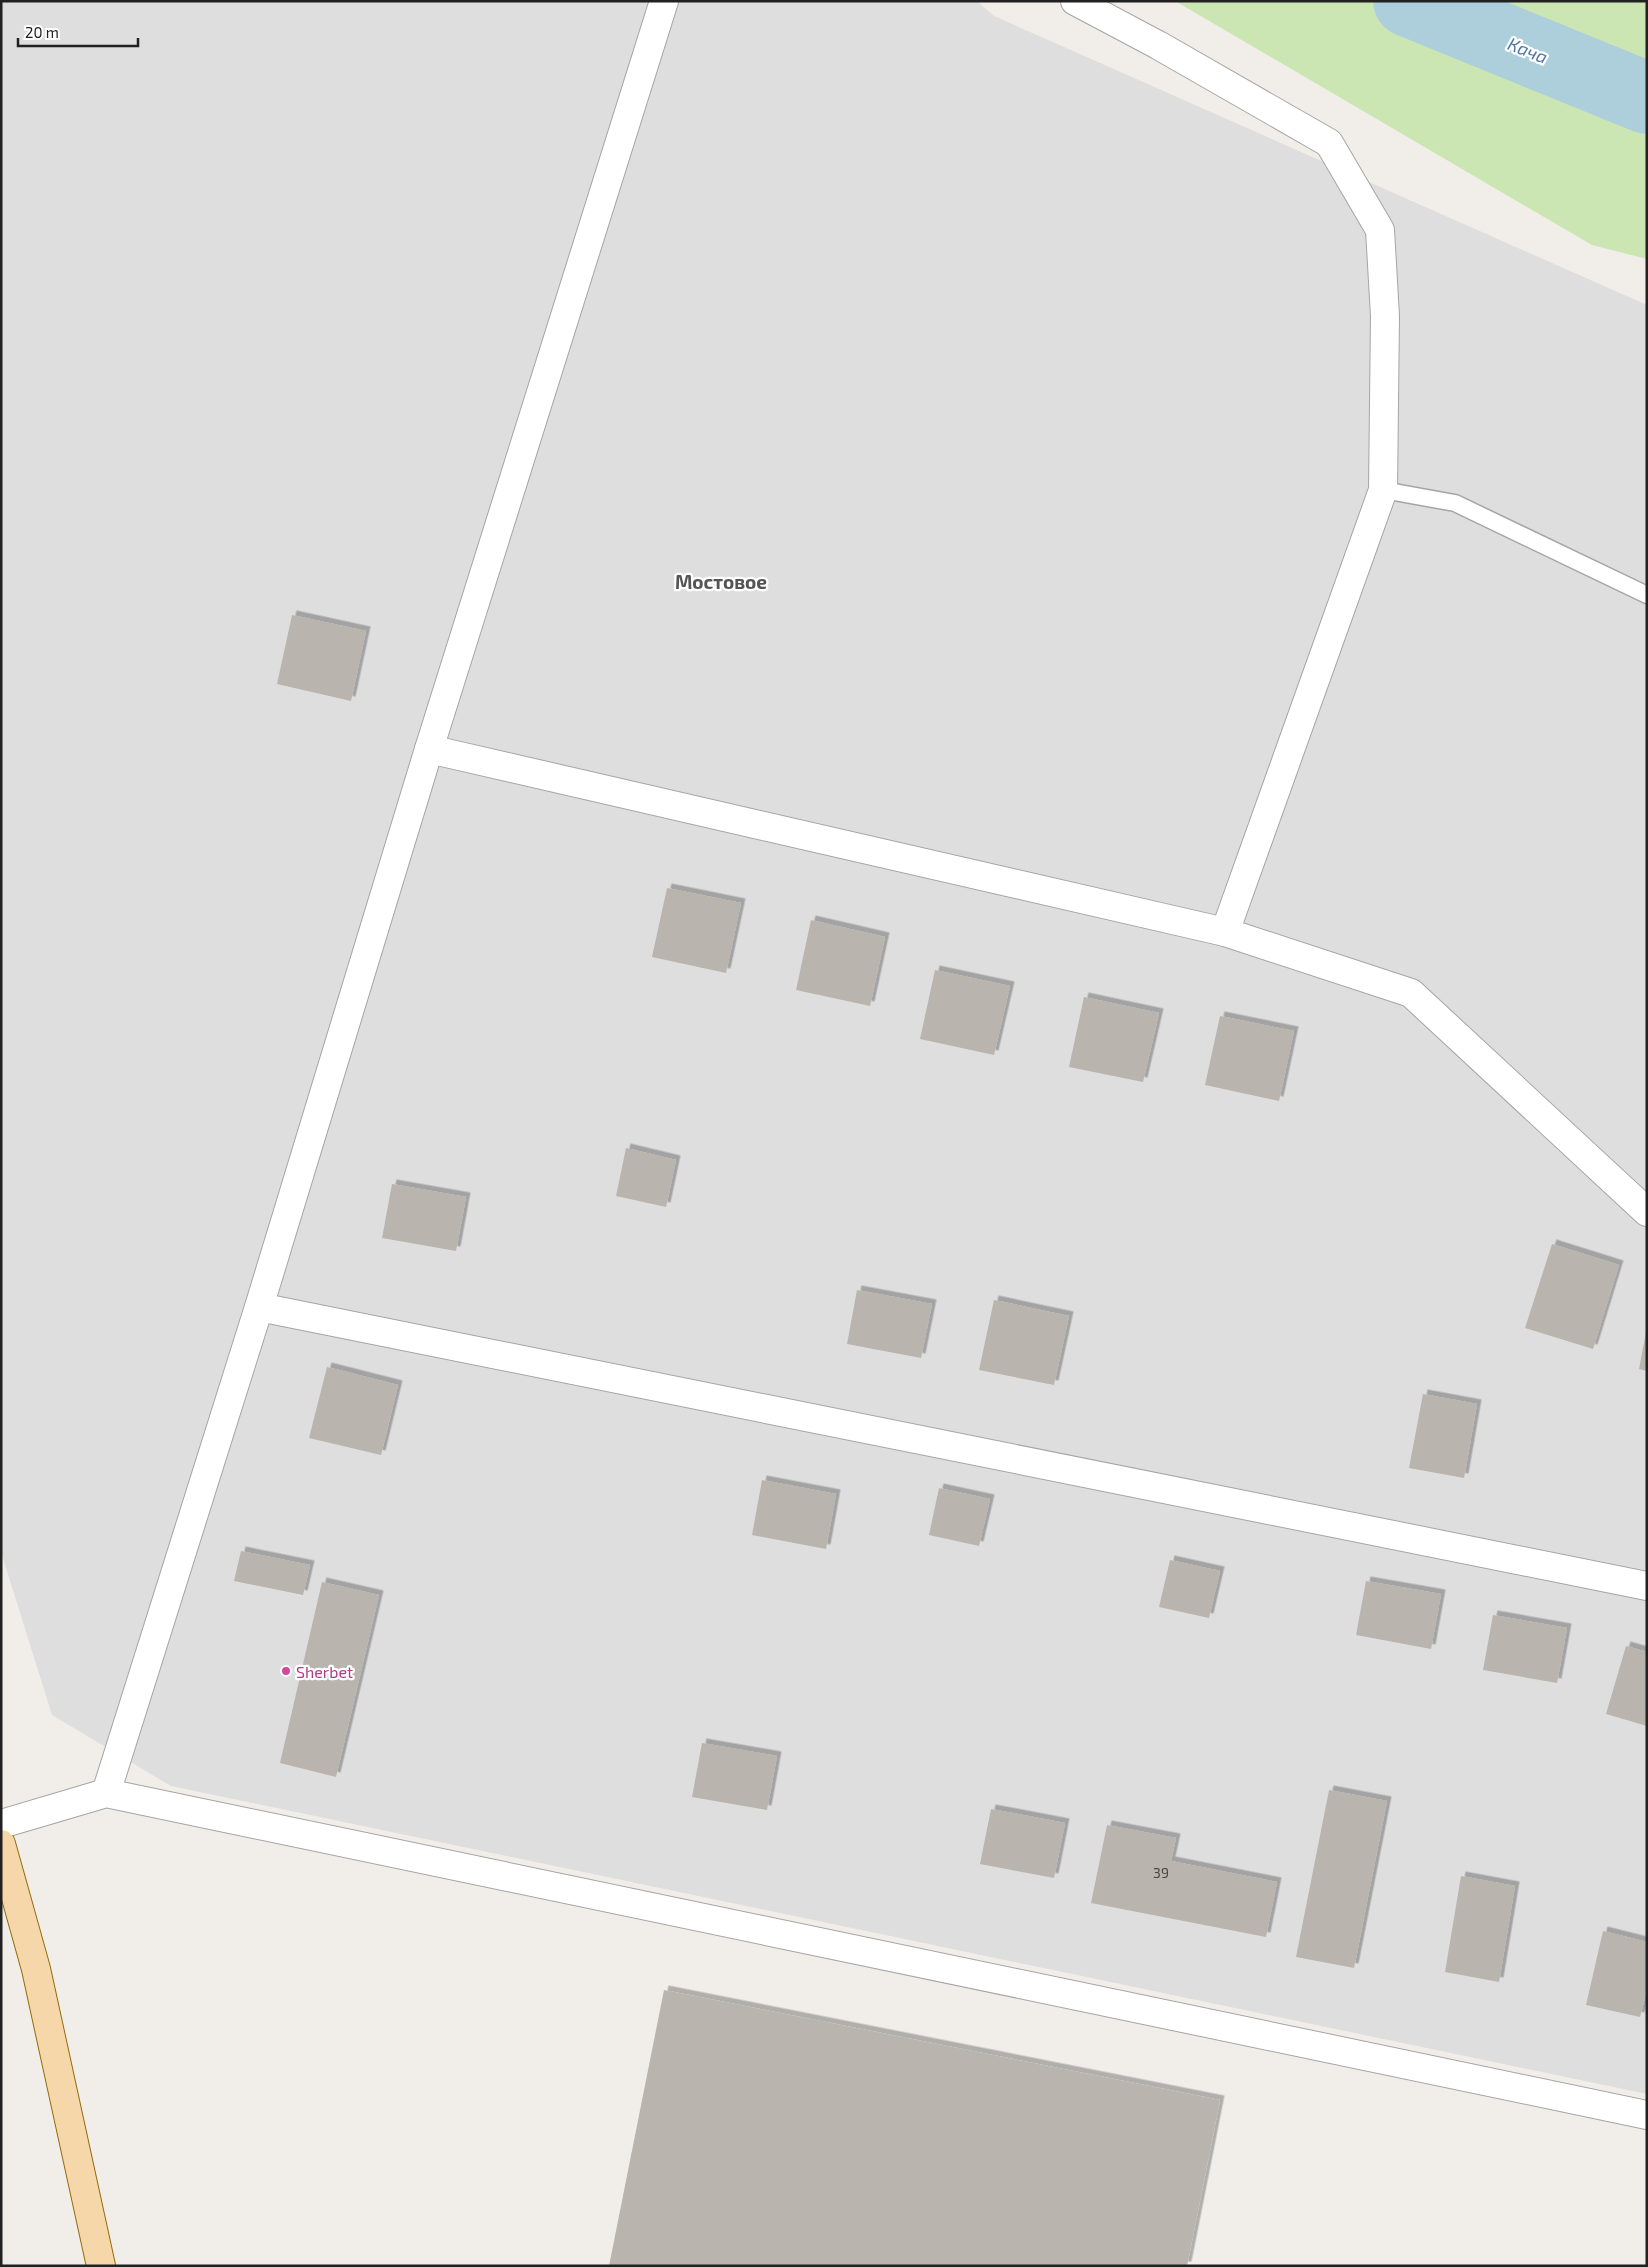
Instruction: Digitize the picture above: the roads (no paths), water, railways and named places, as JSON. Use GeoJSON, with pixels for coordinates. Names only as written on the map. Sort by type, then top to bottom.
{"type":"FeatureCollection","features":[{"type":"Feature","properties":{"kind":"main road"},"geometry":{"type":"LineString","coordinates":[[1,1844],[36,1969],[101,2266]]}},
{"type":"Feature","properties":{"kind":"street"},"geometry":{"type":"LineString","coordinates":[[106,1793],[259,1308],[429,749],[664,1]]}},
{"type":"Feature","properties":{"kind":"street"},"geometry":{"type":"LineString","coordinates":[[1075,1],[1158,45],[1329,143],[1380,230],[1385,316],[1384,490],[1225,932]]}},
{"type":"Feature","properties":{"kind":"street"},"geometry":{"type":"LineString","coordinates":[[429,749],[1225,932],[1411,993],[1647,1212]]}},
{"type":"Feature","properties":{"kind":"street"},"geometry":{"type":"LineString","coordinates":[[259,1308],[1647,1586]]}},
{"type":"Feature","properties":{"kind":"street"},"geometry":{"type":"LineString","coordinates":[[1,1824],[106,1793],[1647,2115]]}},
{"type":"Feature","properties":{"kind":"lane"},"geometry":{"type":"LineString","coordinates":[[1384,490],[1455,502],[1647,595]]}},
{"type":"Feature","properties":{"kind":"waterway","name":"Кача"},"geometry":{"type":"LineString","coordinates":[[1409,1],[1647,98]]}},
{"type":"Feature","properties":{"kind":"place","name":"Sherbet"},"geometry":{"type":"Point","coordinates":[286,1671]}},
{"type":"Feature","properties":{"kind":"district","name":"Мостовое"},"geometry":{"type":"Point","coordinates":[721,581]}}]}
